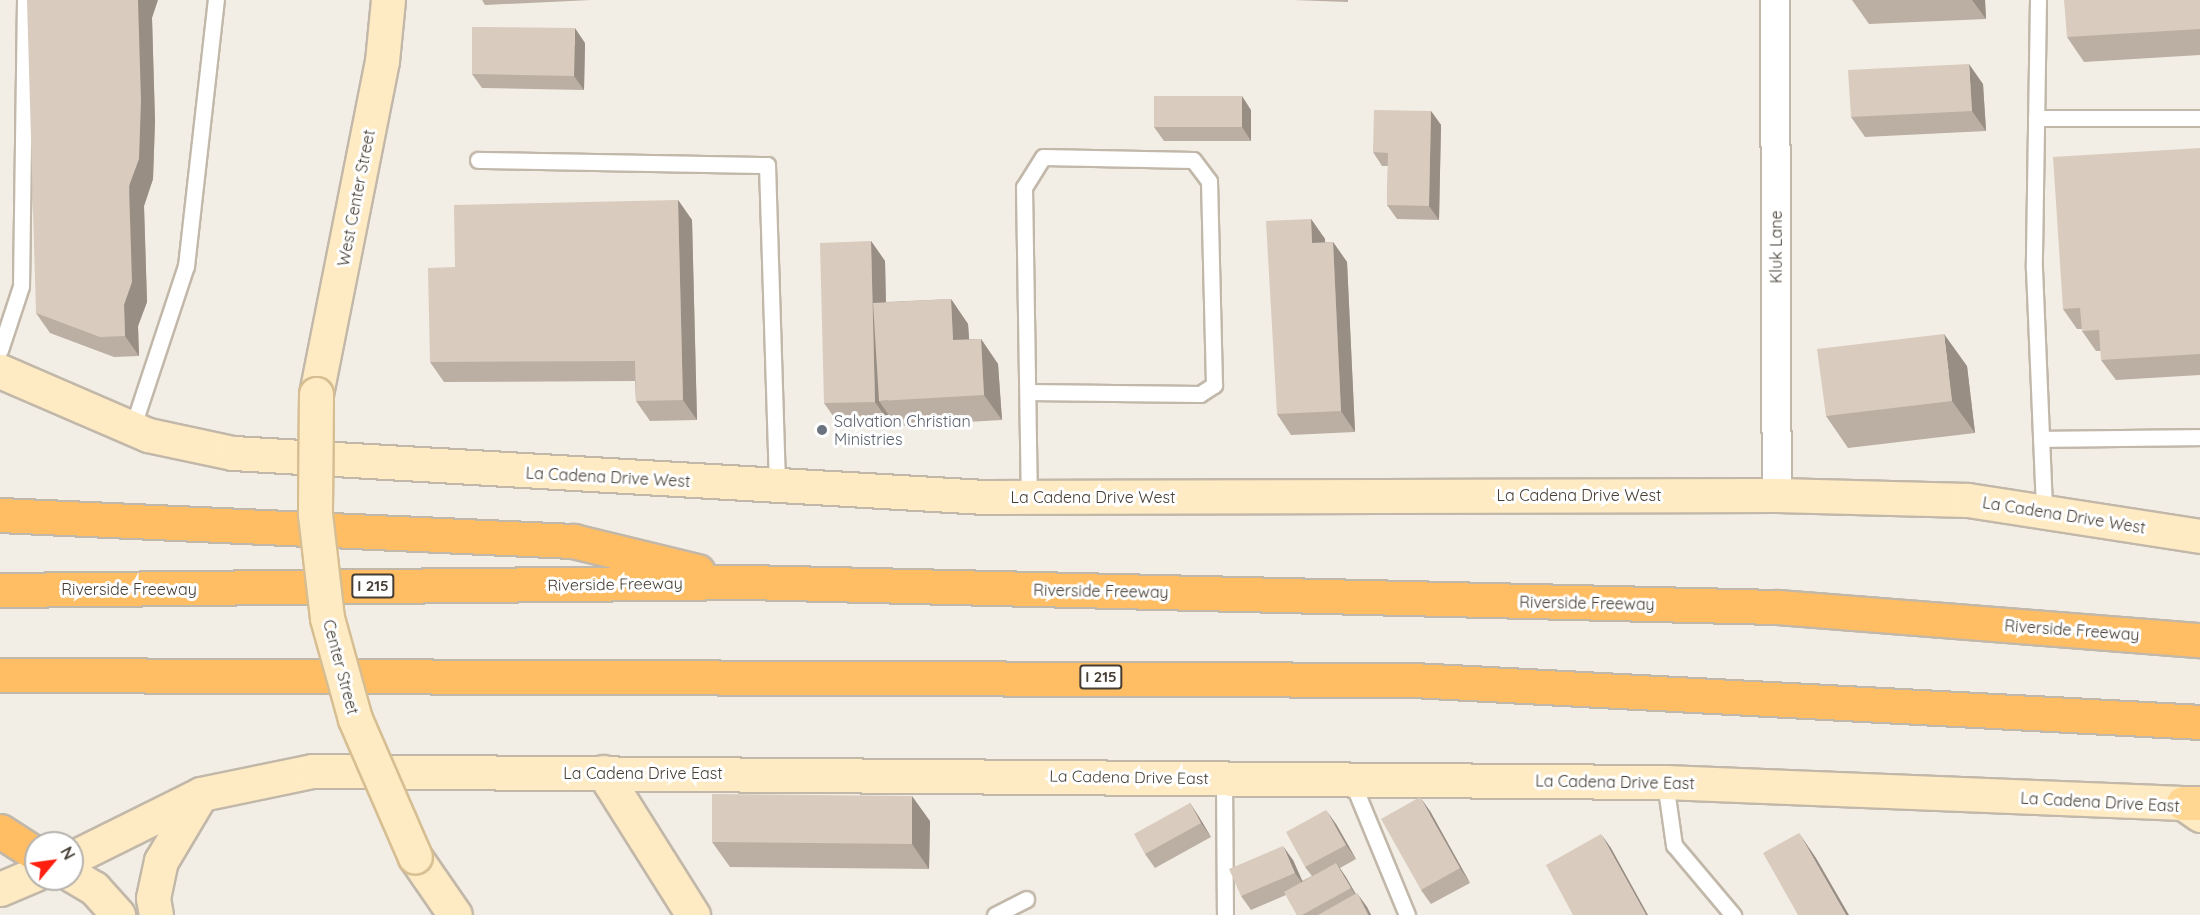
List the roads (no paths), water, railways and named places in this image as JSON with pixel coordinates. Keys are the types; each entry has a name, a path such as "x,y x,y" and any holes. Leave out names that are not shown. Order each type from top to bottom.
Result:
{"highway":[{"path":"0,515 573,541 746,582"},
{"name":"Riverside Freeway","path":"0,590 746,582 1778,608 2200,640"},
{"name":"I 215","path":"0,675 1413,680 2200,722"},
{"path":"0,831 24,846"}],"main road":[{"name":"West Center Street","path":"316,394 380,73 387,0"},
{"name":"La Cadena Drive West","path":"0,370 132,429 233,453 777,486 1029,497 1778,495 1968,500 2200,536"},
{"name":"Center Street","path":"316,394 315,514 327,618 355,719 415,857 455,915"},
{"name":"La Cadena Drive East","path":"84,852 201,794 312,771 1665,782 2194,807"},
{"path":"603,772 693,915"},
{"path":"156,915 153,898 161,861 201,794"},
{"path":"0,889 24,879"},
{"path":"84,882 94,888 118,915"}],"street":[{"name":"Kluk Lane","path":"1775,0 1778,495"}],"lane":[{"path":"0,350 21,286 25,0"},
{"path":"132,429 186,266 216,0"},
{"path":"2038,0 2034,269 2044,512"},
{"path":"2036,118 2200,117"},
{"path":"1028,392 1200,394 1214,385 1209,181 1193,160 1043,157 1024,187 1029,497"},
{"path":"478,160 767,165 777,486"},
{"path":"2041,439 2200,437"},
{"path":"1224,778 1225,915"},
{"path":"1351,779 1407,915"},
{"path":"1665,782 1674,845 1733,915"},
{"path":"995,915 1026,899"}],"place":[{"name":"Salvation Christian Ministries","path":"822,430"}]}
